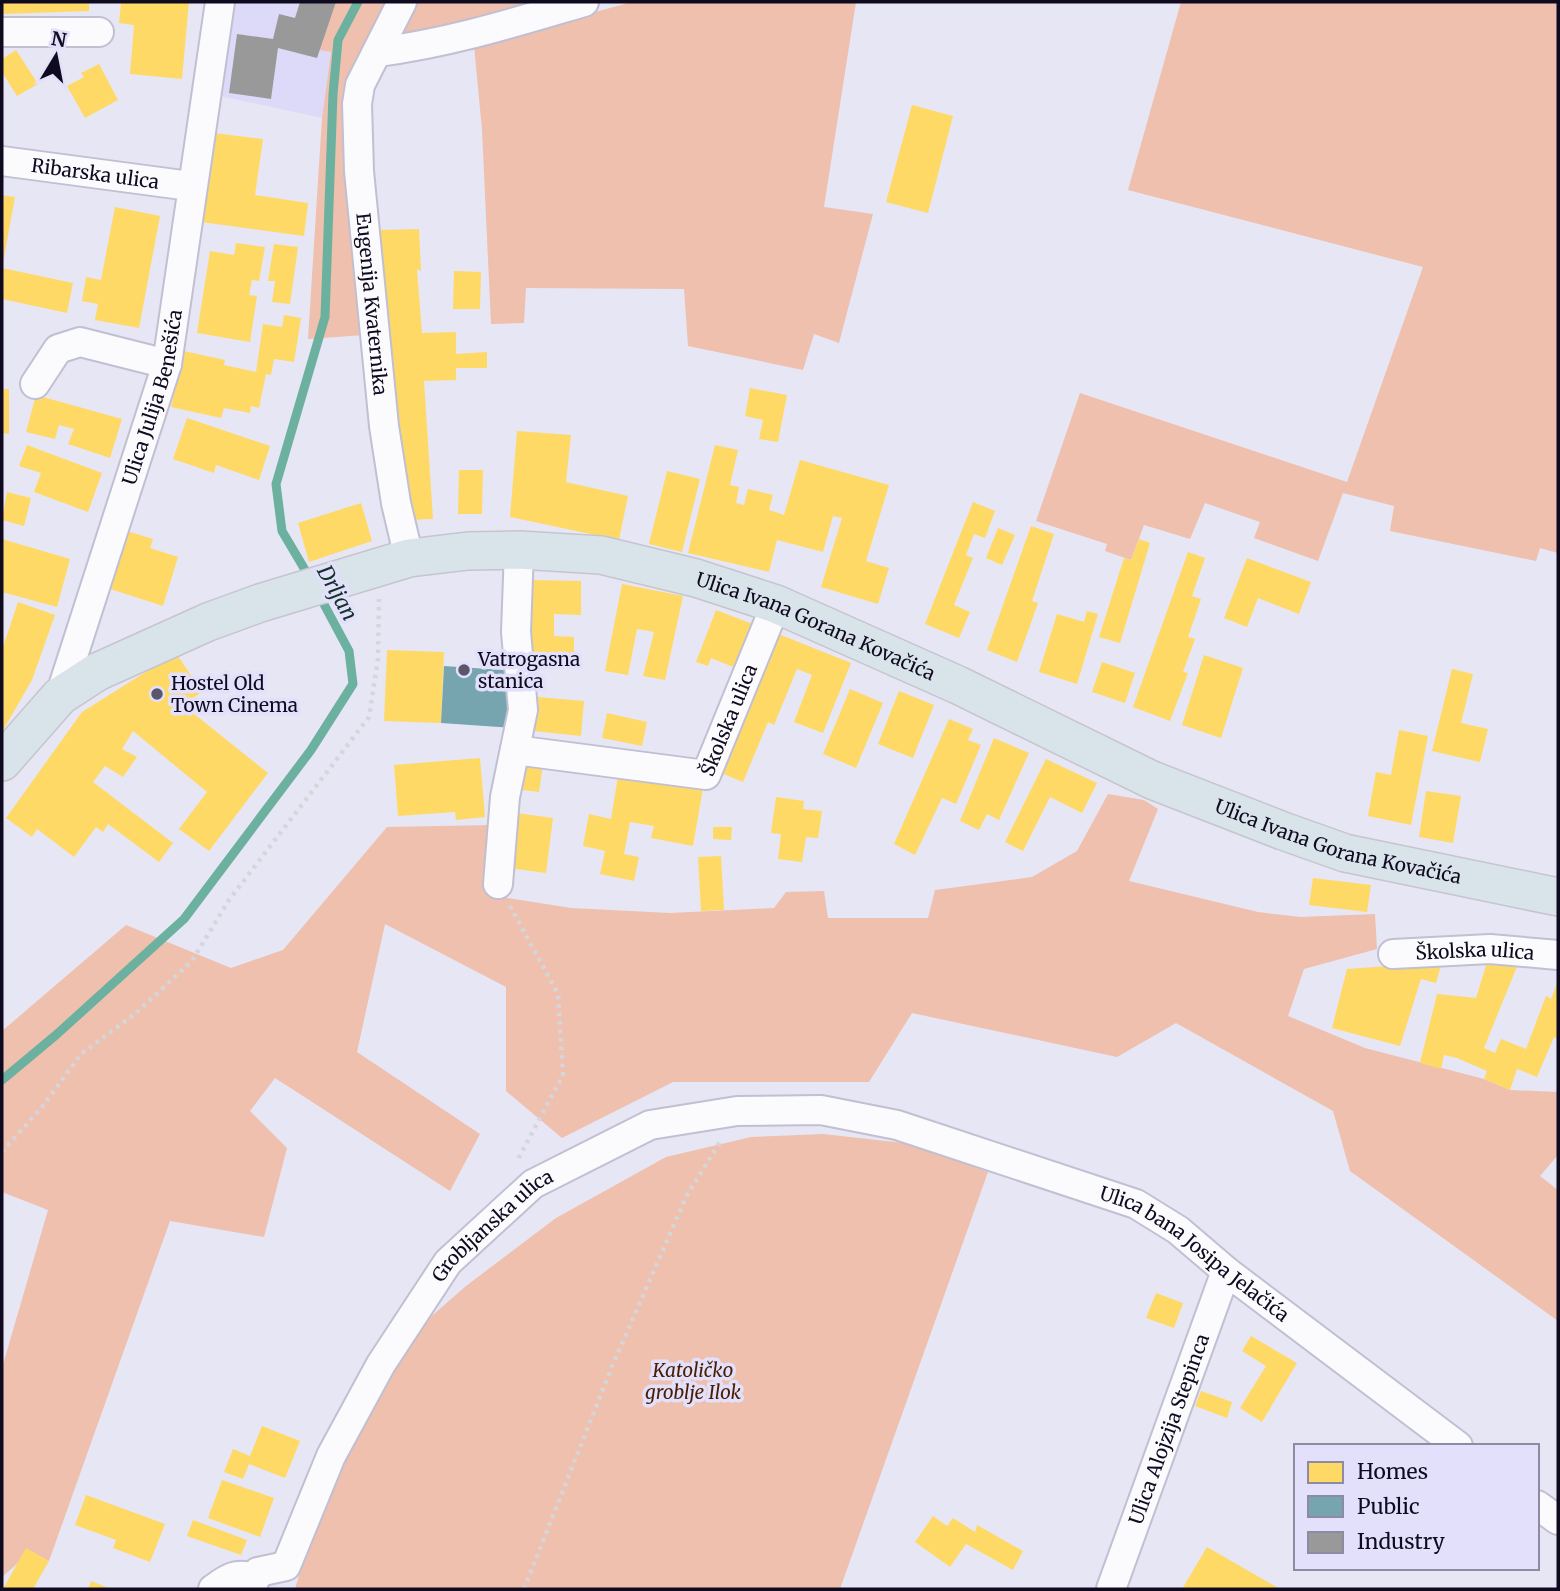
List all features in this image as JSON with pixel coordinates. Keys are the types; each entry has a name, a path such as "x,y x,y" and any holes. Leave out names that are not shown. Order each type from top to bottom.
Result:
{"main road":[{"name":"Ulica Ivana Gorana Kovačića","path":"60,696 97,672 208,622 260,603 379,567 468,551 519,550 601,555 696,578 776,604 958,685 1152,780 1219,808 1345,853 1558,897"},
{"name":"Ulica Julija Benešića","path":"2,762 60,696"}],"street":[{"name":"Ulica Julija Benešića","path":"60,696 167,364 190,187 220,2"},
{"name":"Eugenija Kvaternika","path":"379,567 396,503 384,426 359,171 357,104 360,85 402,2"},
{"path":"378,52 445,41 584,2"},
{"path":"2,32 99,32"},
{"name":"Ribarska ulica","path":"2,161 190,187"},
{"path":"35,384 58,349 80,342 167,364"},
{"path":"498,884 505,797 523,710 516,632 519,550"},
{"name":"Školska ulica","path":"515,750 706,775 776,604"},
{"name":"Školska ulica","path":"1393,954 1490,949 1558,955"},
{"name":"Grobljanska ulica","path":"213,1589 229,1577 242,1573 268,1581 381,1364 448,1262 533,1184 650,1125 737,1111 821,1110 897,1125"},
{"name":"Ulica bana Josipa Jelačića","path":"897,1125 1136,1204 1178,1230 1226,1271 1455,1444"},
{"name":"Ulica Alojzija Stepinca","path":"1111,1589 1226,1271"},
{"path":"1539,1506 1558,1520"}],"path":[{"path":"2,1152 42,1107 81,1054 136,1013 192,961 229,900 369,717 378,659 379,567"},
{"path":"498,884 558,994 563,1075 512,1170"},
{"path":"524,1589 611,1369 687,1195 719,1145"}],"shaded area":[{"path":"235,2 336,2 320,50 331,52 322,118 220,96"}],"green space":[{"path":"336,2 392,2 371,48 364,335 308,339 322,118 331,52 319,50"},
{"path":"412,2 561,2 394,42"},
{"path":"632,2 856,2 824,207 873,214 839,343 814,334 803,370 688,346 684,289 526,288 524,323 491,324 482,130 474,45"},
{"path":"1181,2 1558,2 1558,553 1540,548 1536,561 1390,531 1394,506 1343,493 1318,561 1254,538 1260,522 1205,503 1190,539 1144,525 1131,560 1105,551 1107,544 1036,521 1080,393 1347,482 1423,267 1128,190"},
{"path":"1108,794 1144,800 1158,809 1129,881 1258,912 1301,917 1375,914 1377,949 1304,969 1288,1016 1365,1048 1484,1079 1510,1090 1558,1092 1558,1155 1540,1176 1558,1190 1558,1321 1350,1171 1333,1111 1176,1023 1117,1057 912,1013 869,1082 673,1082 562,1138 506,1091 506,987 385,924 357,1052 480,1134 450,1191 275,1078 250,1111 287,1148 264,1237 170,1221 49,1561 26,1549 18,1563 2,1577 2,1368 48,1210 2,1192 2,1031 126,925 231,968 283,950 387,827 491,825 490,895 571,908 670,913 774,908 786,892 824,891 828,918 928,918 935,890 1032,877 1077,851"},
{"name":"Katoličko groblje Ilok","path":"823,1134 913,1144 988,1172 840,1589 295,1589 319,1508 390,1372 427,1320 466,1286 556,1218 666,1157 751,1137"}],"building: Homes":[{"path":"2,2 89,2 89,11 2,14"},
{"path":"121,2 189,2 182,79 130,74 134,25 119,23"},
{"path":"16,50 38,84 17,96 2,72 2,59"},
{"path":"99,64 118,100 85,118 67,86 84,77 81,73"},
{"path":"912,105 953,116 928,213 886,202"},
{"path":"214,133 263,139 255,195 308,203 304,236 201,222"},
{"path":"2,195 15,197 3,263 2,263"},
{"path":"115,207 160,216 139,328 95,320 98,304 82,301 86,277 101,280"},
{"path":"419,229 421,271 417,269 422,333 456,332 456,354 487,352 487,368 456,368 456,380 424,381 433,519 406,520 379,230"},
{"path":"236,243 265,247 259,281 252,280 249,295 257,296 250,342 197,333 210,251 234,255"},
{"path":"274,244 298,247 290,304 272,302 275,281 268,281"},
{"path":"2,268 73,283 67,313 2,299"},
{"path":"454,271 481,272 480,309 453,309"},
{"path":"284,315 301,318 294,362 274,359 271,375 266,374 259,408 251,406 250,413 224,408 221,418 171,407 184,351 225,360 224,365 256,372 263,324 282,327"},
{"path":"750,388 787,395 778,442 759,439 763,420 745,416"},
{"path":"2,389 9,389 9,434 2,433"},
{"path":"36,395 122,419 110,458 68,444 74,429 59,425 55,439 26,432"},
{"path":"187,418 270,446 259,480 216,465 214,473 173,459"},
{"path":"517,431 571,435 566,482 628,496 619,540 510,517"},
{"path":"27,445 102,473 88,512 34,492 41,473 19,466"},
{"path":"715,445 738,450 730,485 739,487 736,503 744,505 748,489 773,495 769,510 784,515 800,460 889,485 866,561 889,568 878,604 821,587 842,518 833,516 823,552 777,540 769,572 688,553"},
{"path":"459,470 483,470 482,514 458,514"},
{"path":"667,471 700,479 682,552 649,544"},
{"path":"7,492 31,498 24,526 2,520"},
{"path":"973,502 995,511 985,538 974,534 966,555 973,558 954,605 970,612 959,638 925,624"},
{"path":"361,503 372,541 309,562 298,523"},
{"path":"1031,526 1054,534 1032,601 1038,603 1017,662 987,650"},
{"path":"998,528 1015,535 1002,565 986,558"},
{"path":"124,530 153,539 150,548 178,557 163,606 101,586"},
{"path":"2,539 70,559 57,607 2,592"},
{"path":"1139,539 1150,543 1120,643 1099,637 1124,558 1131,560"},
{"path":"1188,552 1205,558 1192,596 1201,599 1188,637 1195,639 1183,672 1188,673 1170,721 1133,707"},
{"path":"1247,558 1311,582 1299,614 1258,598 1247,627 1224,618"},
{"path":"531,580 581,581 581,615 554,614 554,636 574,637 574,663 529,662"},
{"path":"622,584 683,596 665,680 643,676 654,632 637,629 628,675 605,671"},
{"path":"18,602 55,615 32,680 2,732 2,650"},
{"path":"716,610 755,625 738,669 711,658 708,666 696,662"},
{"path":"1087,611 1098,614 1077,684 1039,672 1057,614 1084,622"},
{"path":"776,633 851,663 823,733 794,722 812,675 797,669 774,725 768,722 743,782 721,773"},
{"path":"387,650 444,652 441,723 384,721"},
{"path":"176,653 202,692 183,705 268,773 209,851 179,829 207,792 133,731 122,749 137,757 123,777 105,766 93,782 173,843 159,862 108,824 103,832 96,827 74,857 37,829 32,837 6,818 82,712"},
{"path":"1204,655 1243,668 1221,738 1182,725"},
{"path":"1102,662 1135,673 1125,703 1092,692"},
{"path":"1452,669 1473,674 1461,723 1488,729 1480,762 1432,751"},
{"path":"850,689 883,703 856,768 823,754"},
{"path":"899,691 934,705 913,758 878,744"},
{"path":"538,697 584,701 581,736 534,731"},
{"path":"607,713 647,722 642,746 602,738"},
{"path":"949,719 973,729 968,740 981,745 956,804 942,798 915,855 894,844"},
{"path":"1399,730 1428,736 1411,825 1368,816 1376,772 1391,775"},
{"path":"994,738 1029,753 999,820 987,814 979,830 960,821"},
{"path":"480,758 485,817 456,820 455,812 398,816 394,765"},
{"path":"1046,759 1097,783 1082,813 1050,797 1023,851 1005,842"},
{"path":"519,760 543,764 539,792 515,789"},
{"path":"618,776 703,788 693,846 651,838 654,826 630,822 624,854 639,857 634,881 600,874 605,851 583,846 589,814 611,819"},
{"path":"1426,791 1461,796 1453,843 1419,837"},
{"path":"776,797 804,801 803,809 822,811 818,838 806,837 802,862 778,859 781,834 771,833"},
{"path":"516,813 553,818 546,873 509,868"},
{"path":"713,827 732,827 731,840 713,839"},
{"path":"721,856 724,910 701,911 698,857"},
{"path":"1313,878 1371,885 1367,912 1309,905"},
{"path":"1488,959 1520,959 1484,1048 1495,1053 1501,1039 1526,1049 1546,996 1551,999 1558,981 1558,1039 1554,1037 1537,1077 1517,1069 1510,1090 1484,1079 1487,1071 1457,1058 1444,1055 1441,1069 1420,1063 1437,994 1476,998"},
{"path":"1442,962 1436,983 1421,979 1400,1046 1332,1028 1347,969"},
{"path":"1156,1293 1183,1303 1174,1328 1146,1318"},
{"path":"1251,1336 1297,1363 1262,1422 1240,1408 1266,1366 1242,1351"},
{"path":"1201,1391 1232,1402 1227,1418 1195,1406"},
{"path":"262,1426 300,1441 285,1478 249,1464 243,1479 224,1472 233,1449 250,1456"},
{"path":"222,1480 274,1498 260,1537 208,1518"},
{"path":"86,1495 165,1524 150,1562 113,1548 116,1540 75,1525"},
{"path":"933,1516 947,1526 953,1518 975,1532 977,1525 1023,1551 1013,1570 966,1544 950,1567 915,1542"},
{"path":"193,1520 247,1540 241,1555 187,1536"},
{"path":"1207,1547 1280,1589 1182,1589"},
{"path":"26,1548 49,1561 33,1589 3,1589"},
{"path":"91,1581 111,1589 88,1589"}],"building: Public":[{"path":"444,666 517,671 514,728 441,723"}],"building: Industry":[{"path":"300,2 336,2 317,58 278,48 271,99 229,93 237,34 273,39 279,14 295,18"}],"waterway":[{"name":"Drljan","path":"311,580 282,531 276,484 325,317 333,94 338,40 358,2"},
{"name":"Drljan","path":"2,1080 184,919 311,750 353,684 349,651 318,593"}],"place":[{"name":"Vatrogasna stanica","path":"464,670"},
{"name":"Hostel Old Town Cinema","path":"157,694"}]}
